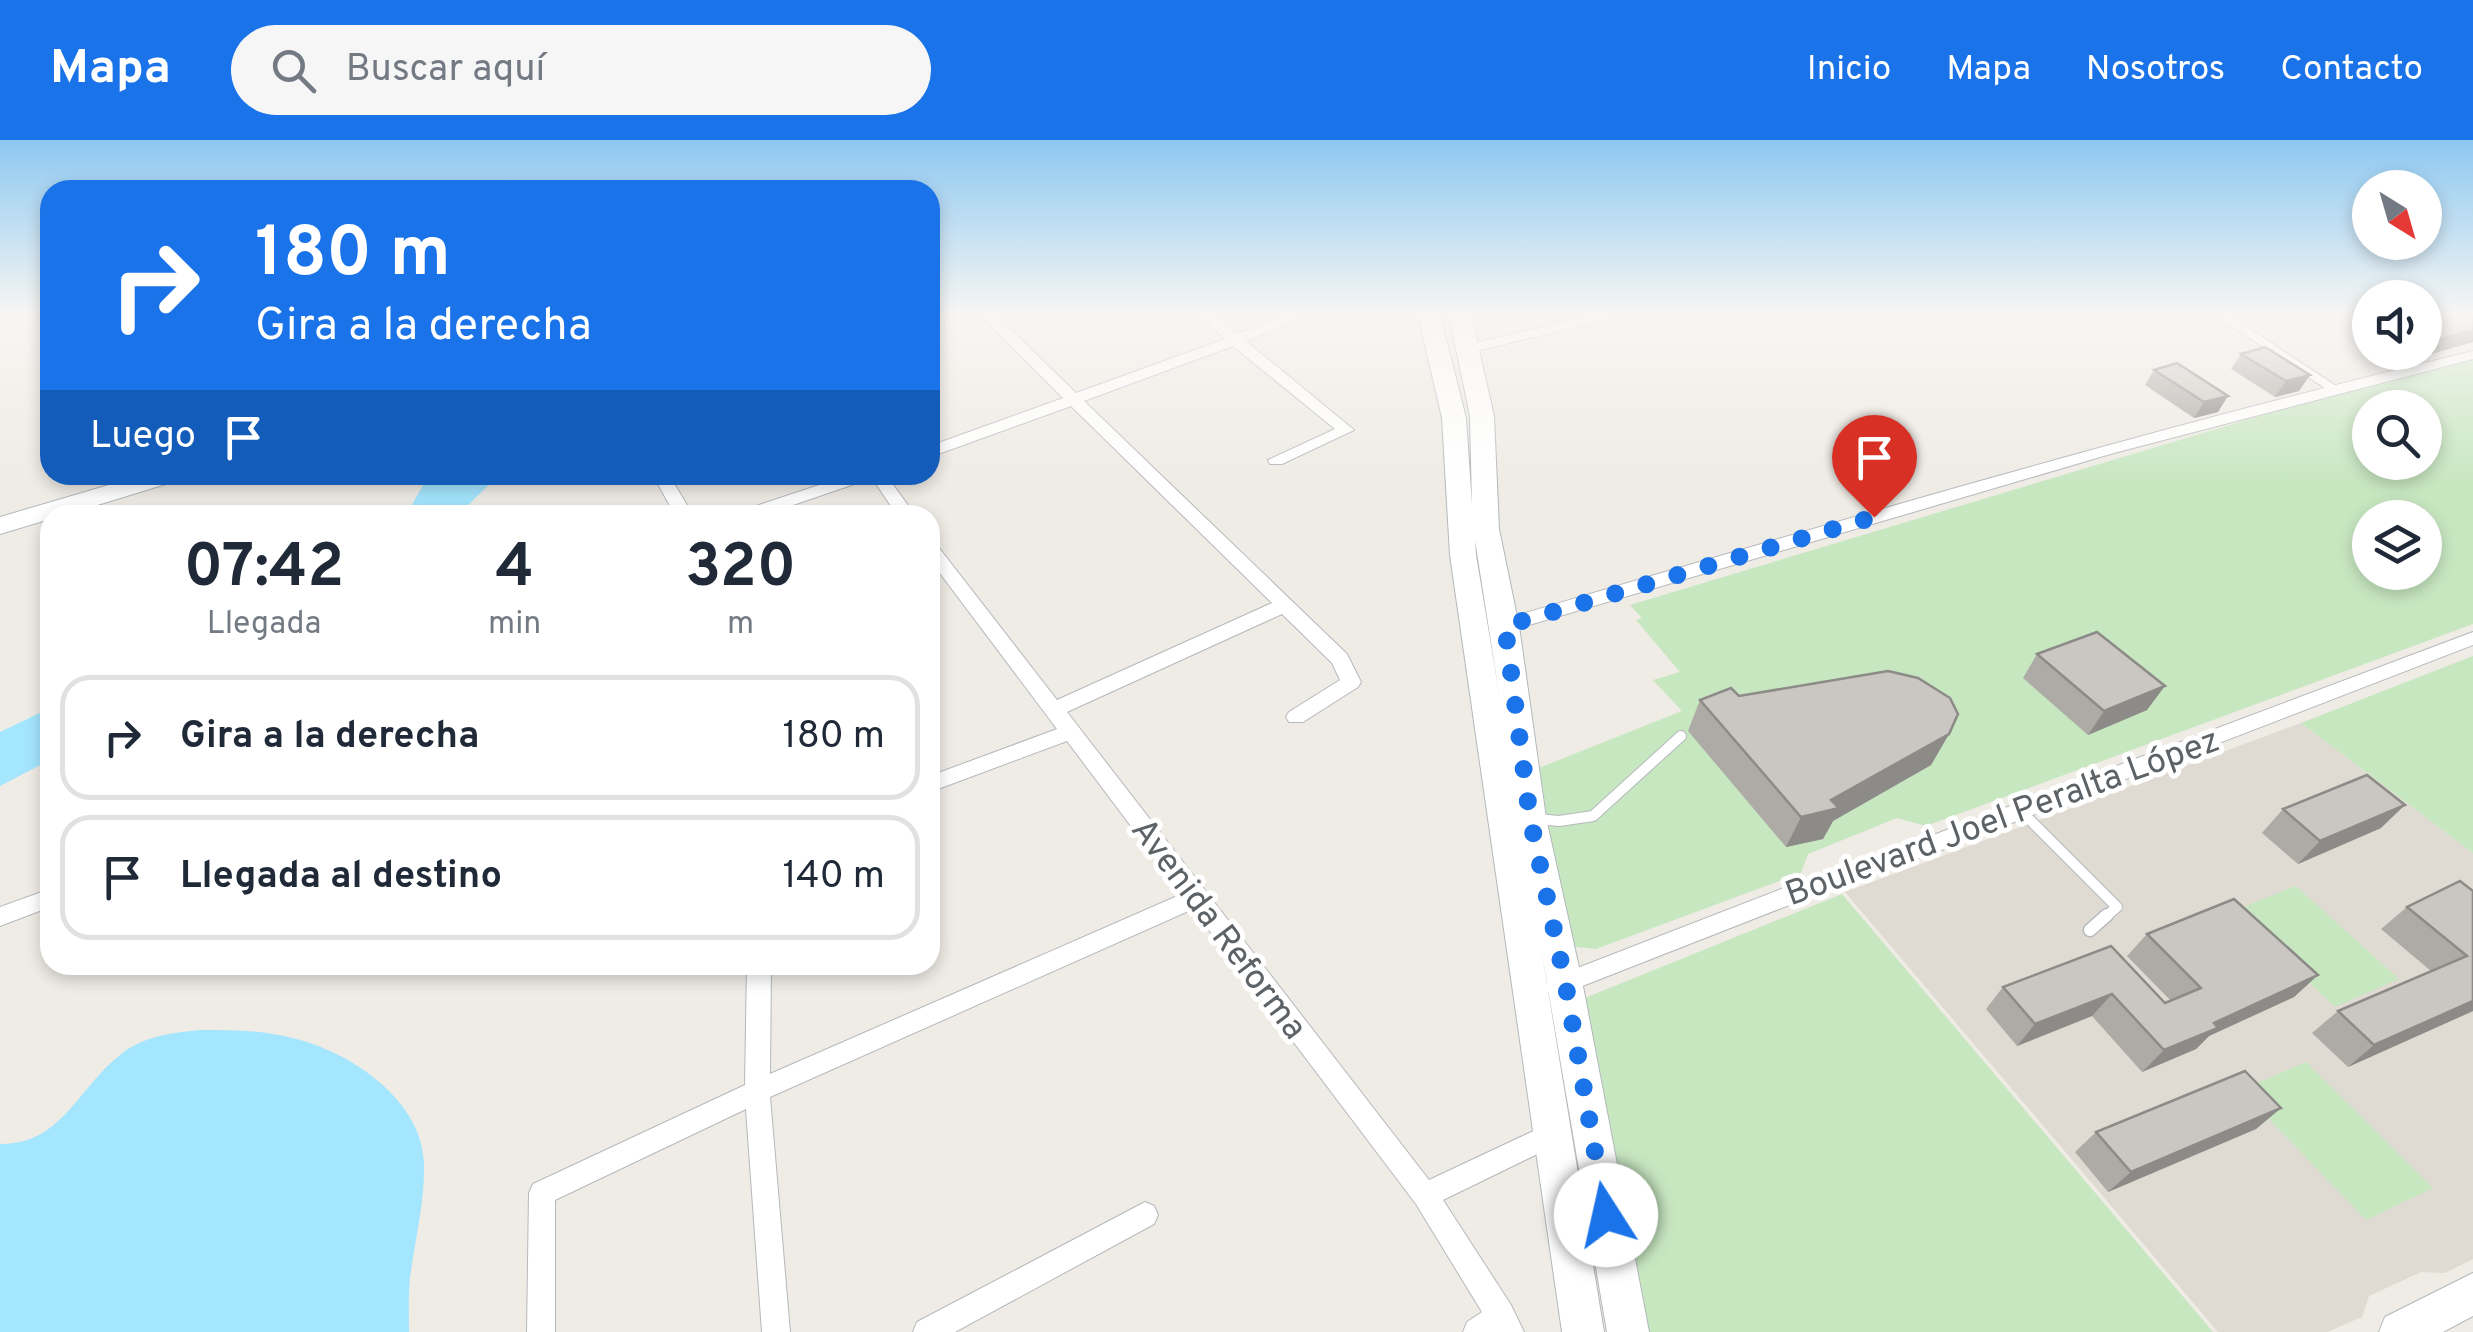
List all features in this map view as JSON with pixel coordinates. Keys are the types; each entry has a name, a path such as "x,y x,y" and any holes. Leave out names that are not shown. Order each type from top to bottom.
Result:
{"main road":[{"path":"1450,371 1468,417 1505,626 1534,1001 1583,1332"},
{"path":"1467,371 1463,555 1518,818 1565,981 1628,1332"},
{"path":"70,505 137,485"},
{"path":"0,526 40,514"},
{"path":"2424,1327 2473,1294"}],"street":[{"path":"1045,371 1340,659 1351,682 1296,717"},
{"path":"940,448 1146,371"},
{"path":"1272,371 1346,430 1276,460"},
{"path":"1505,626 1910,506 2406,371"},
{"path":"777,505 836,485"},
{"name":"Avenida Reforma","path":"940,578 1055,709 1426,1195 1496,1326"},
{"path":"1055,709 1287,604"},
{"name":"Boulevard Joel Peralta López","path":"1534,1001 1565,981 2473,638"},
{"path":"940,780 1070,732"},
{"path":"541,1332 542,1193 757,1091 1196,898"},
{"path":"0,917 40,902"},
{"path":"760,975 757,1091 776,1332"},
{"path":"1426,1195 1553,1134"},
{"path":"927,1332 1145,1216"}],"lane":[{"path":"2306,371 2332,388"},
{"path":"1518,818 1560,821 1593,816 1680,736"},
{"path":"2020,810 2117,908 2090,930"}],"shaded area":[{"path":"2301,723 2473,853 2473,1259 2445,1273 2421,1272 2369,1296 2362,1317 2327,1332 2218,1332 1845,892"}],"green space":[{"path":"2411,371 2473,371 2473,624 1926,826 1897,818 1808,854 1801,873 1596,949 1568,946 1539,768 1682,711 1653,680 1680,672 1636,620 1642,618 1630,605"},
{"path":"2473,656 2473,853 2301,723"},
{"path":"2296,886 2399,979 2335,1007 2233,911"},
{"path":"1842,894 2213,1332 1625,1332 1580,1000"},
{"path":"2306,1062 2433,1188 2366,1220 2241,1090"}],"water":[{"path":"423,485 489,485 468,505 412,505"},
{"path":"40,713 40,765 0,786 0,732"},
{"path":"200,1030 270,1033 314,1044 379,1081 411,1118 420,1140 424,1178 409,1285 409,1332 0,1332 0,1144 21,1142 54,1125 105,1068 129,1049 158,1036"}],"building":[{"path":"2155,371 2189,371 2228,396 2204,402"},
{"path":"2269,371 2303,371 2310,375 2286,381"},
{"path":"2097,632 2165,686 2104,711 2037,654"},
{"path":"1888,671 1918,678 1950,698 1958,714 1949,734 1831,800 1839,808 1801,817 1700,700 1731,688 1739,696"},
{"path":"2367,775 2405,805 2320,841 2283,809"},
{"path":"2460,881 2473,891 2473,1001 2374,1045 2338,1011 2467,956 2407,907"},
{"path":"2234,899 2318,975 2214,1023 2218,1028 2164,1050 2112,994 2035,1024 2003,987 2111,946 2165,1003 2201,988 2147,934"},
{"path":"2245,1071 2281,1108 2131,1172 2096,1132"}],"route":[{"path":"1606,1215 1565,981 1530,818 1505,626 1874,517"}]}
